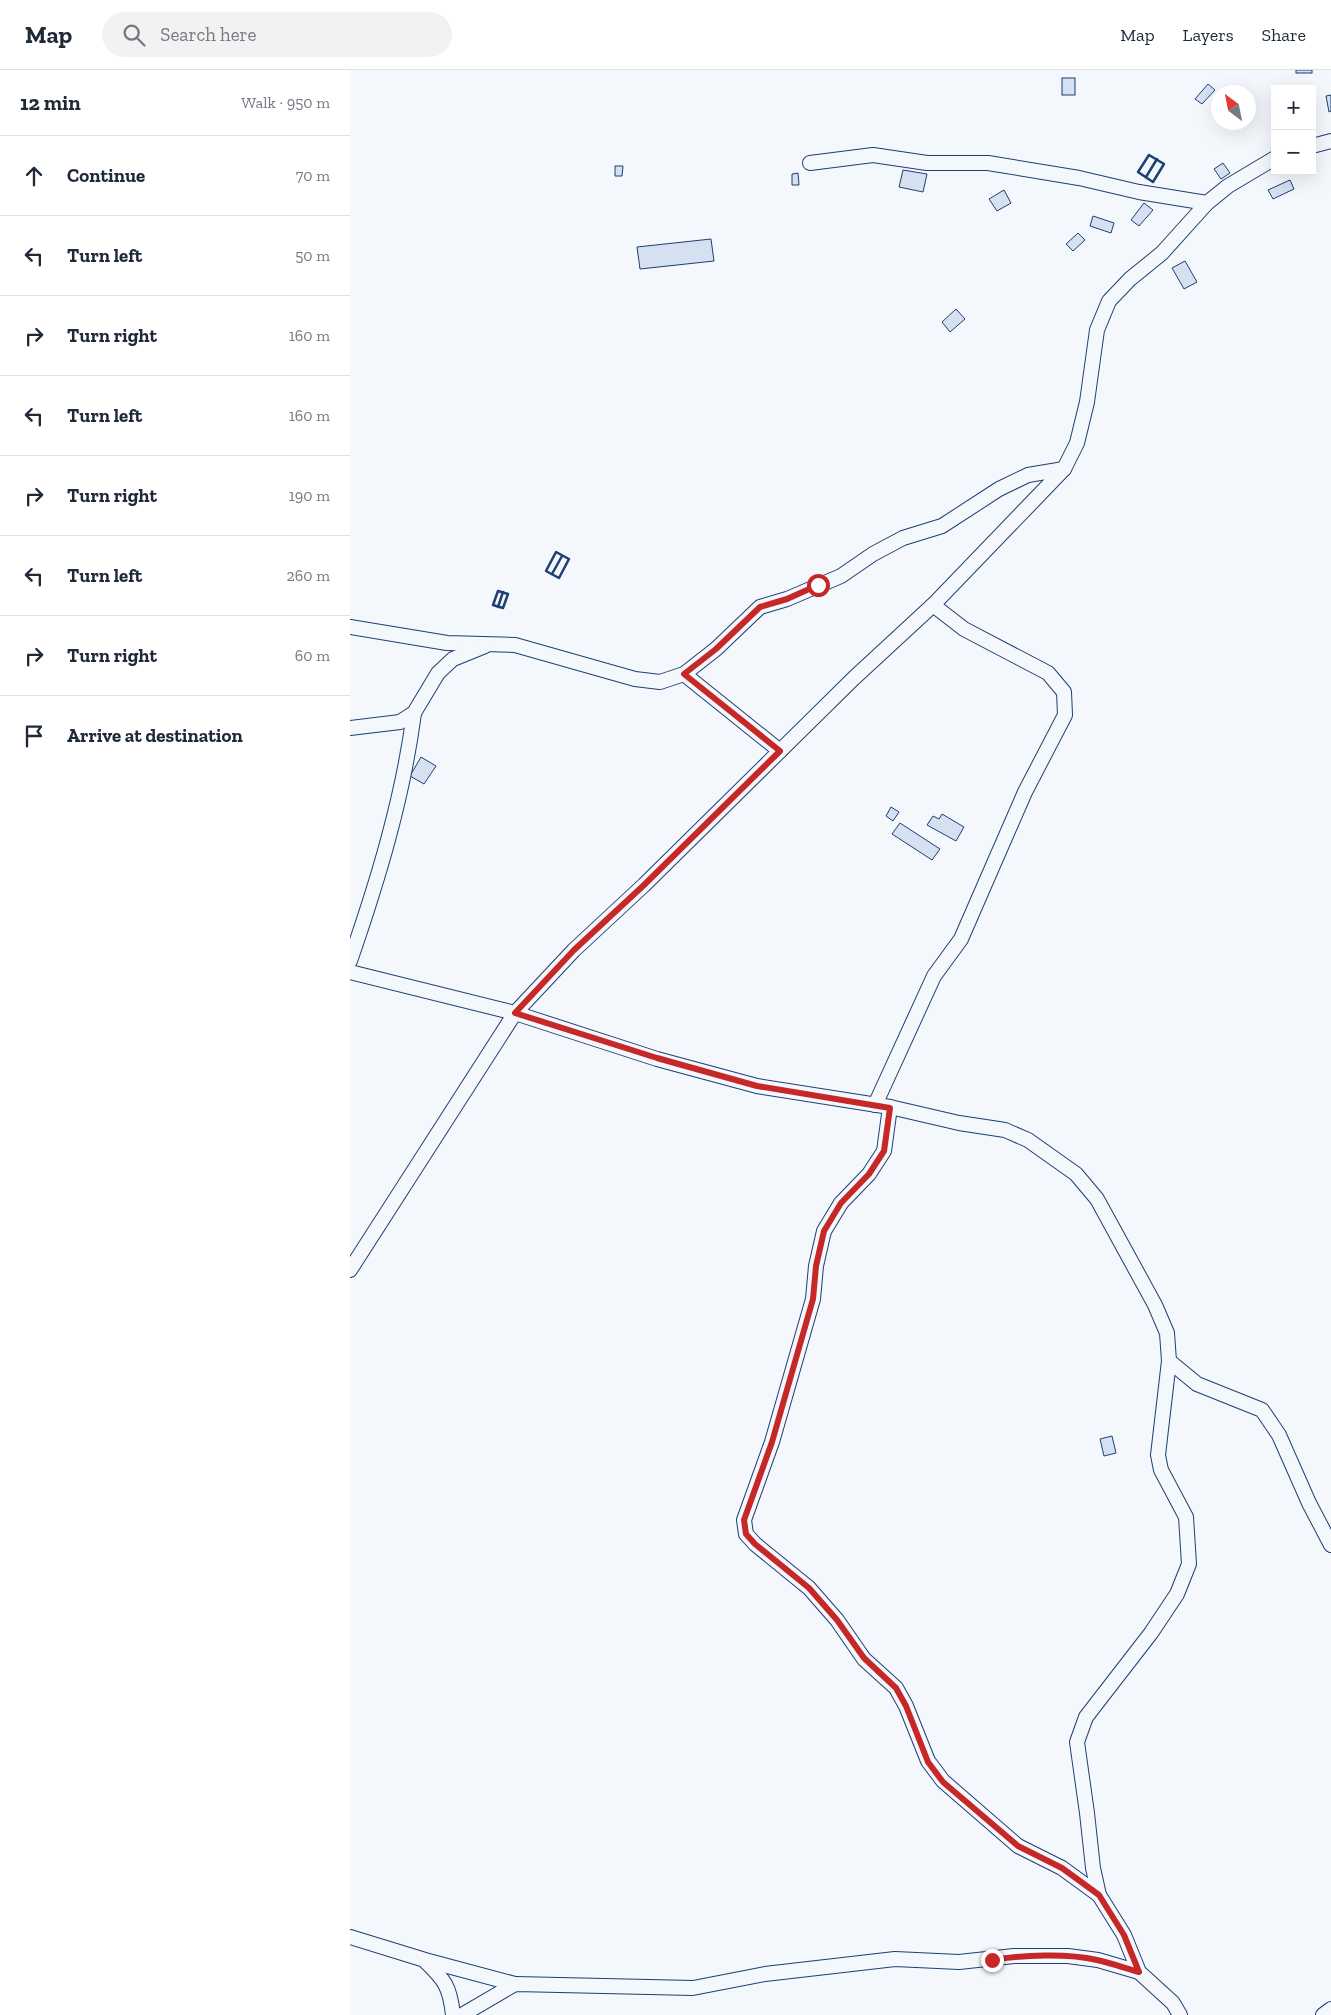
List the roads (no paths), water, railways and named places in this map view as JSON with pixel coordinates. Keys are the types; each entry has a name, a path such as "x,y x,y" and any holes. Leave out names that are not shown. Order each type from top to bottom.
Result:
{"street":[{"path":"1316,145 1331,141"},
{"path":"810,162 873,155 926,163 988,163 1079,178 1139,192 1206,204"},
{"path":"350,1270 515,1013 574,950 644,885 854,678 933,605 1064,469 1077,443 1087,402 1097,330 1109,301 1130,279 1162,253 1206,204 1228,186 1271,160"},
{"path":"350,627 447,643 515,645 635,679 660,682 684,674 716,649 760,607 787,599 841,576 873,554 903,538 942,526 999,489 1028,475 1064,469"},
{"path":"875,1105 934,976 961,939 1025,792 1065,715 1064,692 1048,673 964,629 933,605"},
{"path":"350,960 373,896 395,813 408,756 414,713 438,673 453,659 492,644"},
{"path":"684,674 780,751"},
{"path":"350,728 400,722 414,713"},
{"path":"350,972 515,1013 640,1053 757,1086 875,1105 959,1123 1004,1130 1028,1140 1076,1174 1097,1199 1155,1305 1167,1333 1169,1362 1158,1455 1161,1470 1186,1517 1188,1564 1177,1594 1151,1632 1086,1717 1077,1742 1087,1813 1092,1868 1099,1895 1124,1935 1139,1972 1173,2004 1180,2015"},
{"path":"890,1108 884,1151 869,1174 841,1203 824,1231 816,1266 813,1299 772,1442 744,1520 746,1534 755,1544 809,1588 837,1620 864,1658 896,1688 906,1706 928,1762 943,1782 1018,1846 1062,1868 1099,1895"},
{"path":"1169,1362 1197,1384 1262,1410 1279,1435 1309,1503 1331,1545"},
{"path":"350,1937 425,1960 515,1984 693,1988 765,1974 895,1959 959,1962 1014,1956 1068,1956 1098,1960 1139,1972"},
{"path":"425,1960 443,1978 451,1998 453,2015"},
{"path":"462,2015 515,1984"},
{"path":"1323,2015 1331,2009"}]}
